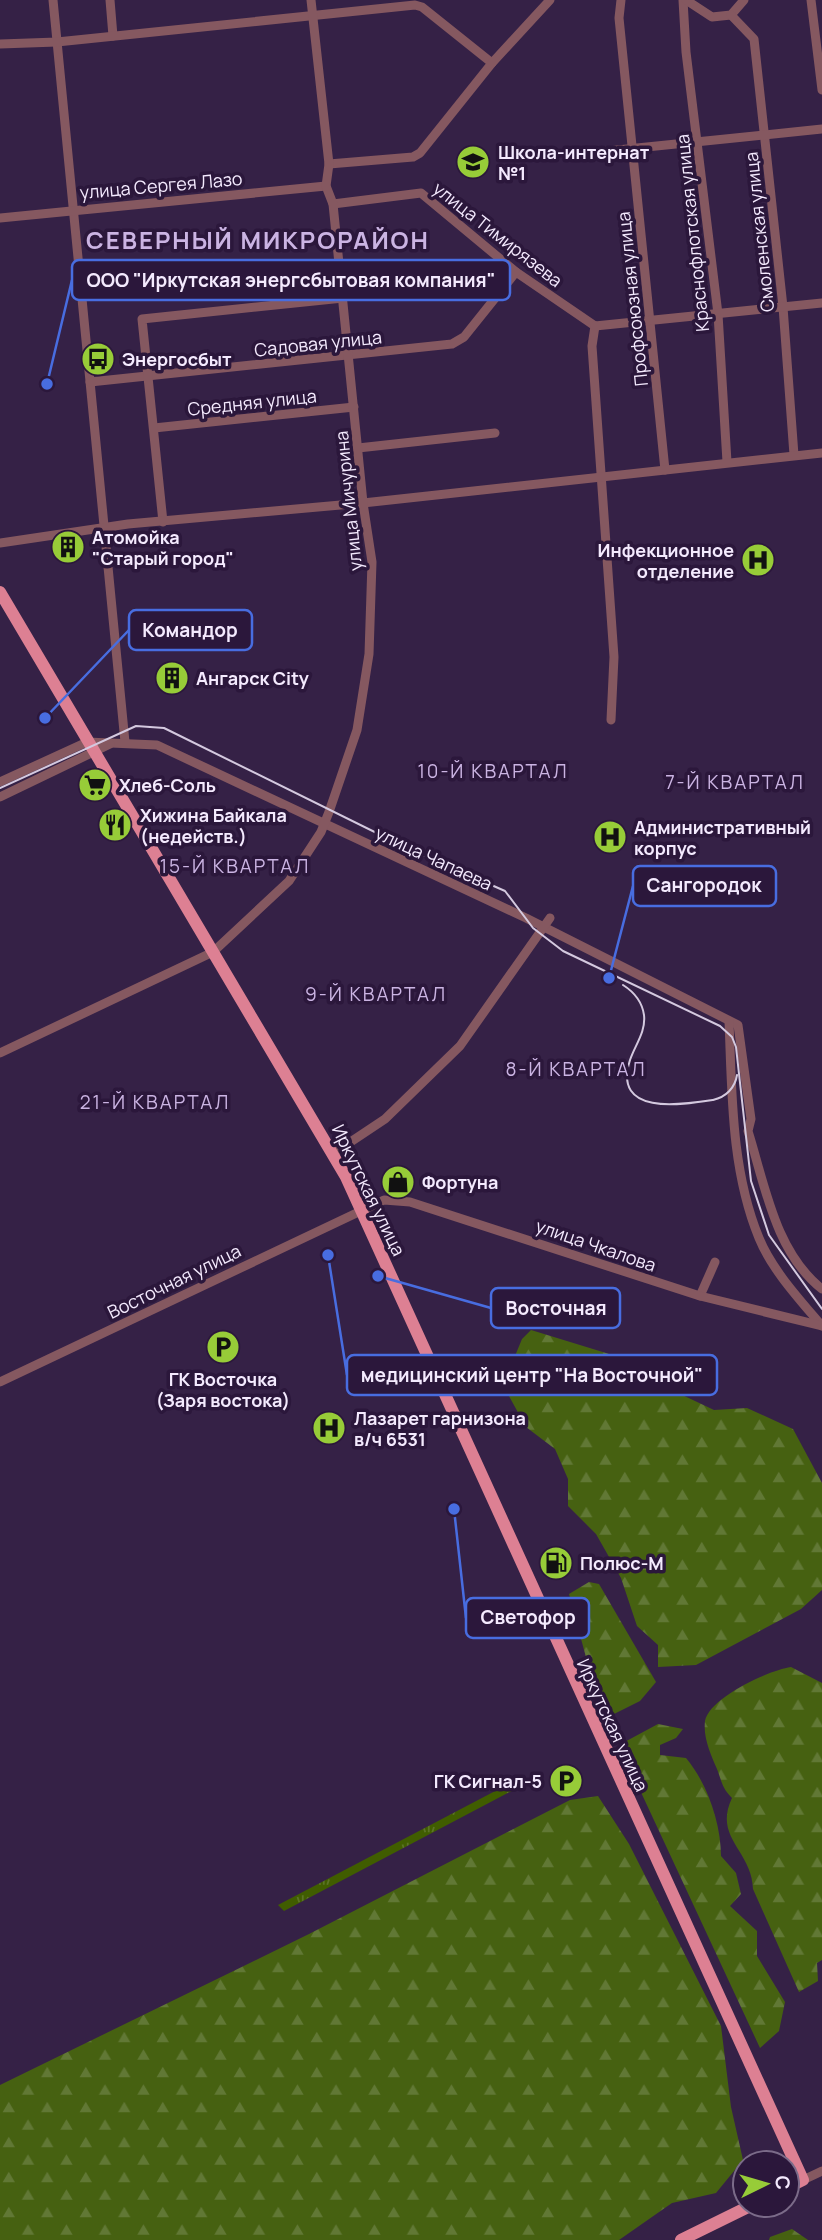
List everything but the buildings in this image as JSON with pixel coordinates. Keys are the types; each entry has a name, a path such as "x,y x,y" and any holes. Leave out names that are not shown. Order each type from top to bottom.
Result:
{"main road":[{"name":"Иркутская улица","path":"0,592 93,754 334,1153 803,2180"},
{"path":"681,2240 731,2215"}],"street":[{"path":"53,0 125,742"},
{"path":"110,0 113,36"},
{"name":"улица Мичурина","path":"0,1052 213,952 289,881 325,823 357,730 369,654 372,562 363,503 333,204 326,186 329,164 311,0"},
{"path":"329,164 413,157 420,153 492,63 550,0"},
{"name":"Профсоюзная улица","path":"621,0 619,19 665,470"},
{"path":"685,0 712,17 731,15 744,0"},
{"name":"Краснофлотская улица","path":"685,0 718,314 727,462"},
{"path":"811,0 822,90"},
{"path":"0,44 57,42 415,5 422,7 492,63"},
{"name":"Смоленская улица","path":"731,15 754,39 783,307 794,455"},
{"path":"589,153 822,129"},
{"name":"улица Сергея Лазо","path":"0,218 326,186"},
{"name":"улица Тимирязева","path":"333,204 421,193 516,272 595,326"},
{"name":"Садовая улица","path":"90,382 452,344 464,337 516,272"},
{"path":"163,522 142,319 342,298"},
{"path":"611,720 614,657 592,346 595,326 822,303"},
{"name":"Средняя улица","path":"154,428 354,407"},
{"path":"358,448 495,433"},
{"path":"0,543 106,527 363,503 822,453"},
{"path":"0,782 87,741 110,744"},
{"name":"улица Чапаева","path":"110,744 125,742 157,745 545,928 733,1023"},
{"path":"0,797 110,744"},
{"path":"334,1153 385,1119 460,1046 550,919"},
{"path":"733,1023 751,1119 748,1131 780,1234 812,1281 822,1289"},
{"path":"733,1023 732,1118 747,1199 760,1240 798,1298 822,1326"},
{"name":"улица Чкалова","path":"362,1211 384,1200 410,1202 700,1296 822,1326"},
{"name":"Восточная улица","path":"0,1382 362,1211"},
{"path":"700,1296 715,1262"},
{"path":"803,2180 822,2171"}],"green space":[{"path":"531,1330 619,1357 657,1383 714,1410 747,1408 793,1429 822,1483 822,1590 801,1609 696,1665 658,1667 658,1645 637,1626 621,1578 596,1534 568,1506 568,1479 555,1449 526,1427 503,1385 522,1339"},
{"path":"589,1582 599,1584 656,1682 640,1701 610,1716 587,1661 569,1594"},
{"path":"791,1667 822,1683 822,1960 817,1963 818,1981 799,1992 753,1889 747,1864 730,1834 727,1812 732,1798 723,1785 710,1752 705,1727 709,1712 728,1695 755,1679"},
{"path":"658,1724 683,1729 676,1738 660,1745 660,1755 686,1758 700,1779 715,1817 721,1856 736,1873 741,1894 730,1906 757,1931 757,1956 785,2002 779,2031 760,2048 619,1745"},
{"path":"518,1779 523,1785 284,1911 278,1905"},
{"path":"598,1796 629,1844 721,2026 731,2107 741,2149 731,2149 731,2175 716,2193 672,2203 619,2240 0,2240 0,2085 309,1934 570,1800"},
{"path":"792,2229 808,2240 769,2240 770,2237"}],"tram line":[{"path":"0,788 136,726 164,728 405,847 505,891 533,928 563,951 720,1026 732,1037 736,1047 751,1181 769,1235 822,1309"},
{"path":"623,985 637,997 644,1015 643,1027 630,1060 627,1078 631,1091 640,1099 668,1104 713,1100 729,1091 737,1075"}],"place":[{"name":"Школа-интернат №1","path":"473,162"},
{"name":"Энергосбыт","path":"98,359"},
{"name":"ООО \"Иркутская энергсбытовая компания\"","path":"47,384"},
{"name":"Атомойка \"Старый город\"","path":"68,547"},
{"name":"Инфекционное отделение","path":"758,560"},
{"name":"Ангарск City","path":"172,678"},
{"name":"Командор","path":"45,718"},
{"name":"Хлеб-Соль","path":"95,785"},
{"name":"Хижина Байкала (недейств.)","path":"115,825"},
{"name":"Административный корпус","path":"610,837"},
{"name":"Сангородок","path":"609,978"},
{"name":"Фортуна","path":"398,1182"},
{"name":"медицинский центр \"На Восточной\"","path":"328,1255"},
{"name":"Восточная","path":"378,1276"},
{"name":"ГК Восточка (Заря востока)","path":"223,1347"},
{"name":"Лазарет гарнизона в/ч 6531","path":"329,1428"},
{"name":"Светофор","path":"454,1509"},
{"name":"Полюс-М","path":"556,1563"},
{"name":"ГК Сигнал-5","path":"566,1781"}],"district":[{"name":"СЕВЕРНЫЙ МИКРОРАЙОН","path":"258,239"},
{"name":"10-Й КВАРТАЛ","path":"493,771"},
{"name":"7-Й КВАРТАЛ","path":"735,782"},
{"name":"15-Й КВАРТАЛ","path":"235,866"},
{"name":"9-Й КВАРТАЛ","path":"376,994"},
{"name":"8-Й КВАРТАЛ","path":"576,1069"},
{"name":"21-Й КВАРТАЛ","path":"155,1102"}]}
